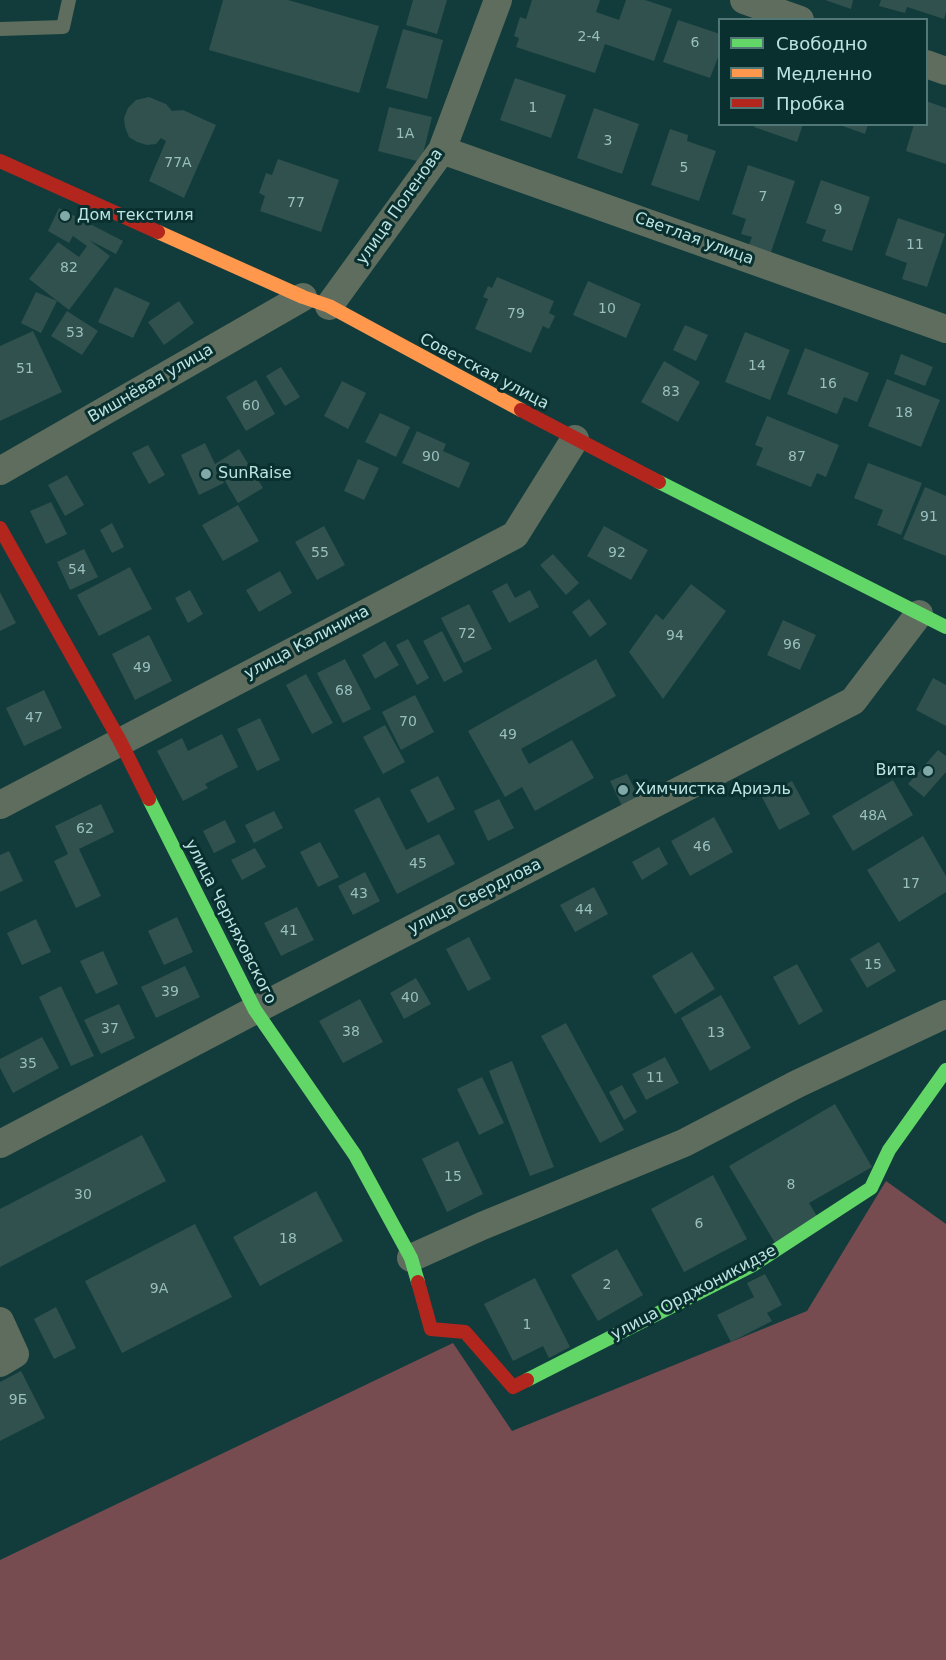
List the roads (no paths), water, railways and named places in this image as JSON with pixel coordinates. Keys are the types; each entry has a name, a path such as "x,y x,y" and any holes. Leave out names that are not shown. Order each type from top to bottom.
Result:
{"street":[{"name":"улица Поленова","path":"329,306 442,150 498,0"},
{"path":"744,0 794,18"},
{"path":"928,64 946,71"},
{"name":"Светлая улица","path":"442,150 946,329"},
{"name":"Советская улица","path":"0,161 303,297 329,306 575,439 946,627"},
{"name":"Вишнёвая улица","path":"0,471 303,297"},
{"name":"улица Калинина","path":"0,805 515,535 575,439"},
{"name":"улица Черняховского","path":"0,528 120,741 255,1010 354,1155 411,1258 431,1329"},
{"name":"улица Свердлова","path":"0,1144 853,701 919,614"},
{"path":"411,1258 482,1226 684,1143 797,1084 946,1014"},
{"name":"улица Орджоникидзе","path":"431,1329 465,1332 513,1387 753,1265 871,1188 889,1150 946,1070"},
{"path":"0,1321 15,1354 0,1363"}],"lane":[{"path":"0,29 63,27 69,0"}],"place":[{"name":"Дом текстиля","path":"65,216"},
{"name":"SunRaise","path":"206,474"},
{"name":"Вита","path":"928,771"},
{"name":"Химчистка Ариэль","path":"623,790"}]}
